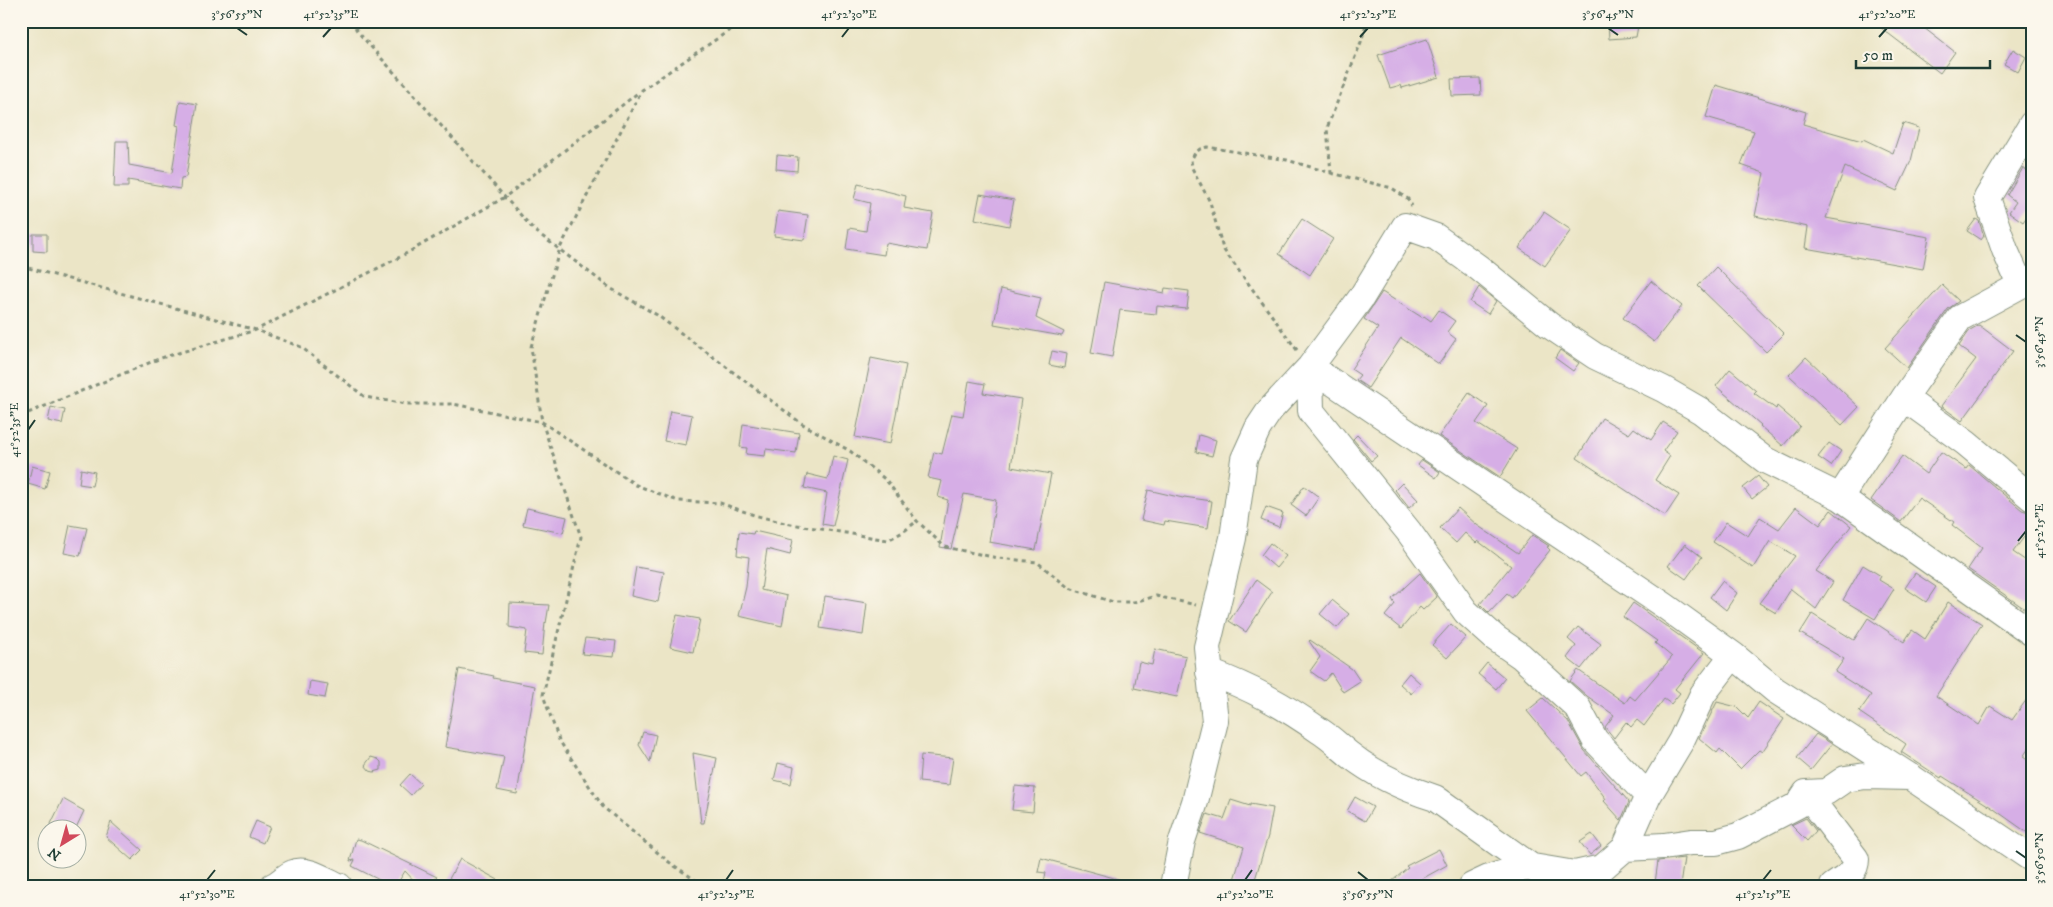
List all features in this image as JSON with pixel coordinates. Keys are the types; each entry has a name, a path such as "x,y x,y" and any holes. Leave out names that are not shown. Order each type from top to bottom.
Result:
{"street":[{"path":"1840,497 1904,398 1960,318 2026,282 2005,250 1987,198 2032,124"},
{"path":"1173,886 1182,841 1215,721 1207,647 1233,538 1244,459 1258,428 1270,410 1310,367 1362,298 1405,226 1436,237 1479,268 1549,325 1595,356 1701,410 1765,460 1840,497 2032,633"},
{"path":"1310,367 1657,600 1734,656 1775,690 1912,778 2032,859"},
{"path":"1310,367 1311,411 1408,532 1466,612 1495,638 1521,656 1578,708 1595,740 1648,796"},
{"path":"1904,398 1966,442 2032,498"},
{"path":"1472,886 1513,870 1533,867 1575,874 1602,868 1625,848 1648,796 1681,741 1703,694 1734,656"},
{"path":"1209,672 1243,684 1274,700 1323,732 1350,756 1384,778 1434,798 1533,867 1556,886"},
{"path":"1806,793 1826,792 1845,779 1866,776 1912,778"},
{"path":"1625,848 1664,846 1691,842 1716,842 1738,836 1798,805 1806,793"},
{"path":"1806,793 1856,859 1856,868 1853,872 1832,886"},
{"path":"273,886 280,883 293,872 303,871 339,886"}],"path":[{"path":"351,21 358,32 534,230 610,288 657,314 800,423 850,451 886,480 917,521 945,548 998,558 1037,562 1069,588 1113,602 1134,602 1156,596 1216,610"},
{"path":"21,416 161,358 256,330 400,257 505,197 642,90 742,21"},
{"path":"1330,173 1327,128 1361,42 1367,21"},
{"path":"642,90 560,248 531,347 542,422 580,537 543,695 559,740 603,807 670,862 704,886"},
{"path":"1310,367 1223,249 1210,202 1192,168 1191,160 1194,153 1200,148 1207,147 1287,160 1392,188 1408,200 1416,211 1405,226"},
{"path":"21,266 256,330 301,347 365,397 406,404 453,404 542,422 636,486 678,501 720,503 785,523 888,540 903,532 917,521"}],"building":[{"path":"1608,21 1639,21 1636,37 1609,39"},
{"path":"1872,21 1915,21 1955,52 1940,73"},
{"path":"1427,39 1439,77 1402,88 1401,85 1390,88 1378,55"},
{"path":"2013,49 2026,57 2018,72 2004,64"},
{"path":"1480,78 1481,95 1452,96 1451,79"},
{"path":"1716,85 1806,112 1803,124 1862,141 1863,139 1893,153 1903,123 1919,128 1911,161 1897,191 1845,167 1826,218 1929,237 1923,269 1805,248 1808,227 1755,216 1764,173 1741,165 1754,131 1706,117"},
{"path":"180,101 197,104 186,177 181,178 180,189 128,180 128,187 114,187 116,141 128,141 129,165 172,173 179,126 176,125"},
{"path":"777,155 798,157 797,171 776,169"},
{"path":"2023,168 2032,174 2032,213 2030,212 2023,222 2009,212 2016,202 2007,195"},
{"path":"858,184 906,196 904,208 933,213 927,250 886,243 884,255 846,249 849,228 866,231 870,203 854,199"},
{"path":"980,194 1014,200 1009,226 975,219"},
{"path":"778,211 808,215 804,240 774,236"},
{"path":"1544,212 1571,230 1545,266 1519,248"},
{"path":"1302,219 1333,239 1310,275 1279,254"},
{"path":"1976,219 1979,221 1984,236 1981,240 1967,231"},
{"path":"33,234 47,234 47,252 33,251"},
{"path":"1716,267 1784,334 1766,352 1698,286"},
{"path":"1651,281 1682,306 1654,342 1623,318"},
{"path":"1104,282 1164,293 1165,288 1189,291 1187,309 1157,306 1156,314 1120,310 1112,357 1091,353"},
{"path":"1942,285 1959,301 1948,309 1907,368 1885,348"},
{"path":"1479,287 1496,301 1488,314 1470,302"},
{"path":"1001,289 1041,298 1036,318 1064,332 1062,336 994,324"},
{"path":"1382,292 1431,321 1439,310 1455,321 1447,332 1456,339 1439,364 1401,338 1368,388 1356,380 1360,375 1351,369 1378,328 1364,319"},
{"path":"1979,325 2013,351 1962,421 1941,406 1976,359 1959,346 1970,330"},
{"path":"1560,350 1579,363 1573,371 1555,358"},
{"path":"1052,351 1066,354 1064,368 1049,365"},
{"path":"1806,357 1859,407 1842,425 1789,375"},
{"path":"871,358 906,365 890,444 855,437"},
{"path":"1730,369 1756,391 1754,393 1776,409 1777,406 1800,426 1783,446 1716,386"},
{"path":"969,381 985,384 983,393 1021,399 1011,467 1051,474 1036,550 989,542 996,500 964,494 951,549 940,547 948,500 938,497 942,481 928,478 934,452 942,454 952,414 963,416"},
{"path":"1469,393 1488,406 1476,423 1517,449 1500,477 1439,436"},
{"path":"51,407 65,410 62,424 48,421"},
{"path":"670,411 692,415 686,445 664,441"},
{"path":"1602,418 1629,434 1634,428 1651,440 1663,422 1677,431 1663,451 1670,456 1655,480 1679,495 1665,516 1577,458"},
{"path":"743,424 799,433 796,453 766,449 765,456 746,454 747,448 740,447"},
{"path":"1199,435 1216,440 1212,456 1196,452"},
{"path":"1357,435 1377,456 1371,461 1353,439"},
{"path":"1829,443 1841,451 1831,466 1818,457"},
{"path":"1941,452 1966,469 1969,465 2022,510 2032,513 2032,526 2013,552 2032,565 2032,599 2025,609 1968,569 1982,548 1952,525 1954,522 1919,498 1901,522 1871,500 1902,456 1926,474"},
{"path":"833,456 848,460 833,526 822,524 827,493 804,488 807,474 828,479"},
{"path":"1422,460 1440,472 1436,478 1418,465"},
{"path":"32,466 50,471 45,489 28,484"},
{"path":"81,469 95,472 92,486 79,484"},
{"path":"1758,476 1767,487 1752,499 1743,488"},
{"path":"1402,483 1418,500 1409,508 1395,490"},
{"path":"1304,486 1319,497 1306,516 1291,505"},
{"path":"1148,490 1183,498 1212,501 1208,528 1165,521 1164,525 1141,520"},
{"path":"1266,507 1283,513 1279,527 1261,520"},
{"path":"1796,507 1820,525 1831,510 1851,526 1816,571 1833,582 1816,609 1791,589 1776,613 1759,603 1795,556 1770,541 1753,568 1713,542 1726,522 1748,536 1760,517 1779,529"},
{"path":"527,508 567,517 563,533 523,525"},
{"path":"1458,508 1477,525 1518,553 1532,535 1549,546 1547,547 1550,550 1512,598 1507,594 1489,613 1480,604 1511,566 1478,541 1476,543 1465,533 1456,543 1440,528"},
{"path":"70,525 87,528 80,556 64,553"},
{"path":"754,531 793,540 790,555 767,549 761,590 787,596 782,626 739,616 746,587 749,557 737,555 739,532 753,534"},
{"path":"1270,543 1286,556 1276,568 1261,555"},
{"path":"1685,544 1702,557 1686,579 1668,566"},
{"path":"1863,565 1881,576 1879,580 1894,589 1875,619 1843,600"},
{"path":"636,567 664,572 658,602 631,596"},
{"path":"1420,573 1437,597 1423,610 1420,607 1401,629 1385,616 1395,604 1392,599"},
{"path":"1915,573 1936,587 1926,602 1905,588"},
{"path":"1256,580 1272,592 1246,632 1229,621"},
{"path":"1722,581 1737,593 1726,610 1710,597"},
{"path":"825,596 867,603 863,635 820,628"},
{"path":"1332,600 1349,614 1337,628 1320,614"},
{"path":"1948,602 1982,624 1936,696 1979,725 1990,706 2012,720 2032,692 2032,743 2023,757 2032,763 2032,836 1991,807 1901,752 1906,744 1859,712 1871,695 1835,672 1844,659 1800,633 1812,614 1854,640 1868,618 1904,642 1912,630 1925,639"},
{"path":"510,603 549,605 545,622 542,655 524,653 527,630 509,627"},
{"path":"1633,603 1704,653 1675,689 1680,693 1671,704 1664,699 1644,726 1637,720 1631,727 1626,722 1614,738 1605,727 1614,715 1570,681 1578,670 1625,703 1630,696 1635,700 1672,657 1655,643 1657,641 1623,617"},
{"path":"677,615 700,619 693,652 670,647"},
{"path":"1451,624 1466,637 1447,658 1432,645"},
{"path":"1578,627 1601,644 1581,669 1567,658 1576,646 1568,639"},
{"path":"585,638 616,641 614,657 582,654"},
{"path":"1310,640 1352,669 1360,681 1343,692 1331,673 1324,681 1310,671 1320,657"},
{"path":"1155,649 1186,656 1177,697 1134,688 1139,662 1152,665"},
{"path":"1487,663 1505,678 1496,689 1478,674"},
{"path":"459,669 535,686 517,794 497,790 504,757 445,747"},
{"path":"1409,673 1420,683 1411,694 1400,684"},
{"path":"310,681 328,684 325,698 308,695"},
{"path":"1543,698 1568,721 1584,750 1629,802 1621,820 1604,801 1606,799 1586,772 1581,776 1527,711"},
{"path":"1717,702 1737,707 1748,718 1759,702 1784,719 1762,752 1759,750 1740,769 1720,749 1717,753 1699,738"},
{"path":"643,732 656,735 650,762 639,745"},
{"path":"1816,734 1832,744 1811,770 1797,758"},
{"path":"693,753 717,758 704,823 701,823"},
{"path":"921,755 953,758 949,785 919,782"},
{"path":"371,757 381,762 381,770 370,771 365,765"},
{"path":"778,763 794,767 791,784 774,780"},
{"path":"410,774 421,784 411,795 400,785"},
{"path":"1015,786 1035,788 1033,812 1012,810"},
{"path":"1355,797 1373,807 1365,821 1347,811"},
{"path":"63,799 84,811 80,820 53,820"},
{"path":"1231,800 1250,806 1250,804 1273,808 1268,836 1253,886 1232,886 1244,847 1200,833 1207,814 1224,819"},
{"path":"1806,818 1816,831 1807,841 1791,825"},
{"path":"256,821 270,827 263,843 249,837"},
{"path":"111,822 142,850 132,860 106,837"},
{"path":"1592,834 1601,846 1590,855 1580,842"},
{"path":"356,839 437,877 428,886 419,886 405,871 396,886 391,886 352,866 355,860 350,861"},
{"path":"1439,849 1447,865 1409,886 1386,886 1408,868 1406,866"},
{"path":"1041,858 1125,881 1125,886 1043,886 1046,873 1038,872"},
{"path":"1684,858 1680,886 1664,886 1655,883 1658,861"},
{"path":"460,859 509,886 445,886"}]}
